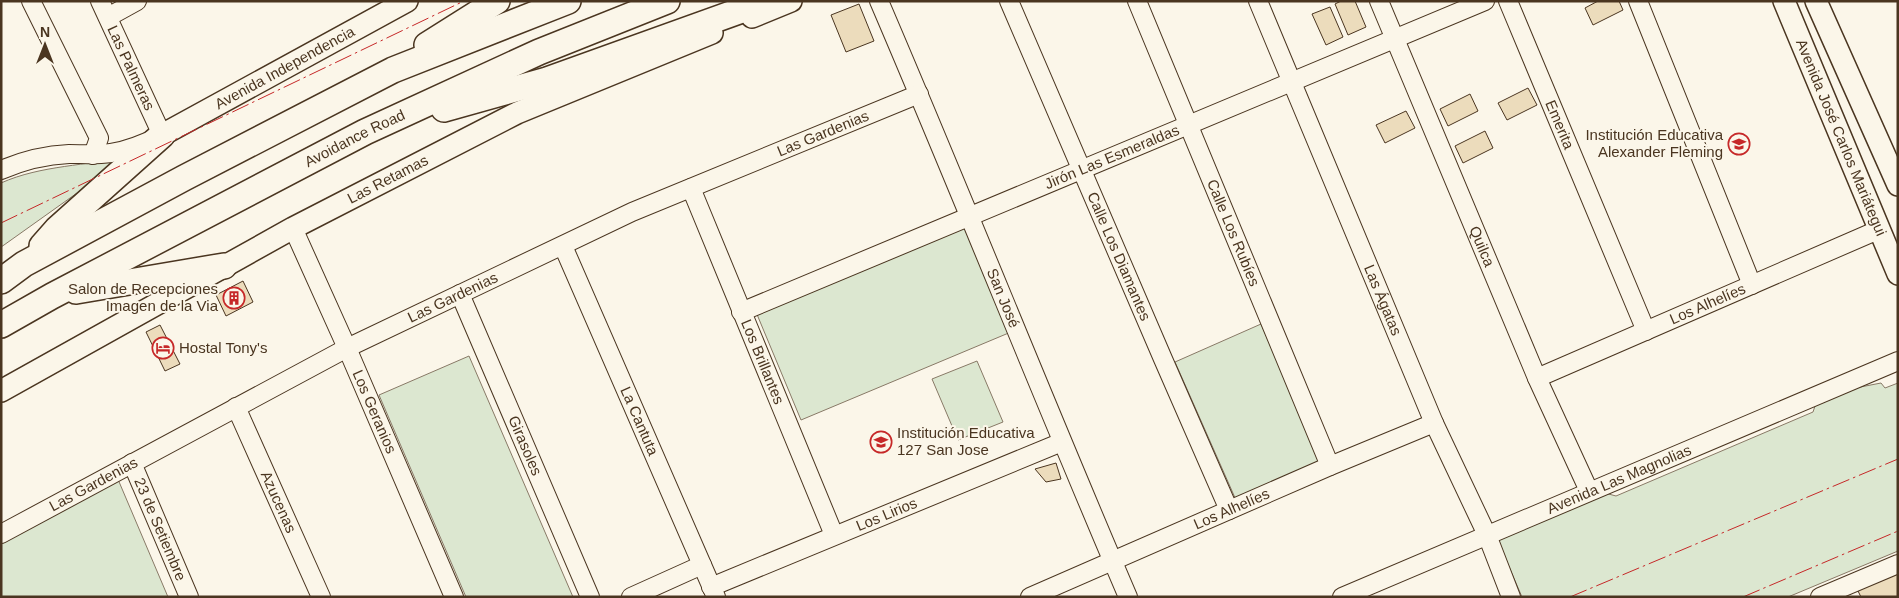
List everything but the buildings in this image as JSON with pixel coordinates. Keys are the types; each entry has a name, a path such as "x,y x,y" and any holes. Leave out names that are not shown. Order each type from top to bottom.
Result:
{"highway":[{"path":"393,70 423,47 497,1"},
{"path":"1,281 24,264 184,178 393,70 568,1"},
{"name":"Avoidance Road","path":"1,325 52,296 364,132 539,52 667,1"},
{"path":"364,132 547,80 767,1"},
{"path":"24,264 57,229 162,135"},
{"path":"52,296 224,266"}],"main road":[{"name":"Avenida Independencia","path":"162,135 383,7 406,1"},
{"name":"Las Retamas","path":"1,392 293,228 517,114 598,78 791,1"},
{"name":"Avenida José Carlos Mariátegui","path":"1784,1 1878,230 1898,274"},
{"path":"1816,1 1898,185"}],"street":[{"path":"31,1 99,138 93,156"},
{"path":"104,9 137,1"},
{"name":"San José","path":"879,1 971,216 1062,442 1128,597"},
{"name":"Calle Los Diamantes","path":"1009,1 1229,510"},
{"name":"Calle Los Rubíes","path":"1137,1 1330,466"},
{"name":"Las Ágatas","path":"1258,1 1434,423 1487,535 1511,597"},
{"name":"Quilca","path":"1379,1 1537,378 1589,491"},
{"name":"Jirón Las Esmeraldas","path":"741,312 1485,1"},
{"name":"Emerita","path":"1508,1 1646,330"},
{"path":"1638,1 1752,285"},
{"name":"Las Palmeras","path":"104,9 162,135"},
{"name":"Las Gardenias","path":"1,534 347,348 632,212 919,94"},
{"path":"1,170 16,164 68,154 93,156 114,153 143,145 162,135"},
{"name":"Los Brillantes","path":"690,188 834,535"},
{"name":"Los Geranios","path":"293,228 347,348 454,597"},
{"name":"Los Alhelíes","path":"1537,378 1878,230"},
{"name":"La Cantuta","path":"563,246 713,592"},
{"name":"Girasoles","path":"460,294 590,597"},
{"name":"Avenida Las Magnolias","path":"1342,597 1898,361"},
{"name":"Azucenas","path":"236,407 321,597"},
{"name":"Los Alhelíes","path":"1030,597 1330,466 1434,423"},
{"name":"Los Lirios","path":"713,592 834,535 1062,442"},
{"name":"23 de Setiembre","path":"132,463 189,597"},
{"path":"1820,597 1898,564"},
{"path":"630,597 702,565"}],"green space":[{"path":"129,156 1,247 1,183 48,169"},
{"path":"965,226 1011,332 801,420 756,312"},
{"path":"1261,324 1322,463 1236,500 1175,362"},
{"path":"469,356 573,597 466,597 379,395"},
{"path":"977,361 1003,422 958,440 932,379"},
{"path":"1881,383 1885,388 1898,383 1898,551 1788,597 1522,597 1497,539 1605,493 1616,496 1813,412 1816,403 1850,389"},
{"path":"117,477 168,597 1,597 1,541"}],"power":[{"path":"1,223 464,1"},
{"path":"1570,597 1898,459"},
{"path":"1743,597 1898,531"}],"place":[{"name":"Institución Educativa Alexander Fleming","path":"1739,144"},
{"name":"Salon de Recepciones Imagen de la Via","path":"234,298"},
{"name":"Hostal Tony's","path":"163,348"},
{"name":"Institución Educativa 127 San Jose","path":"881,442"}]}
